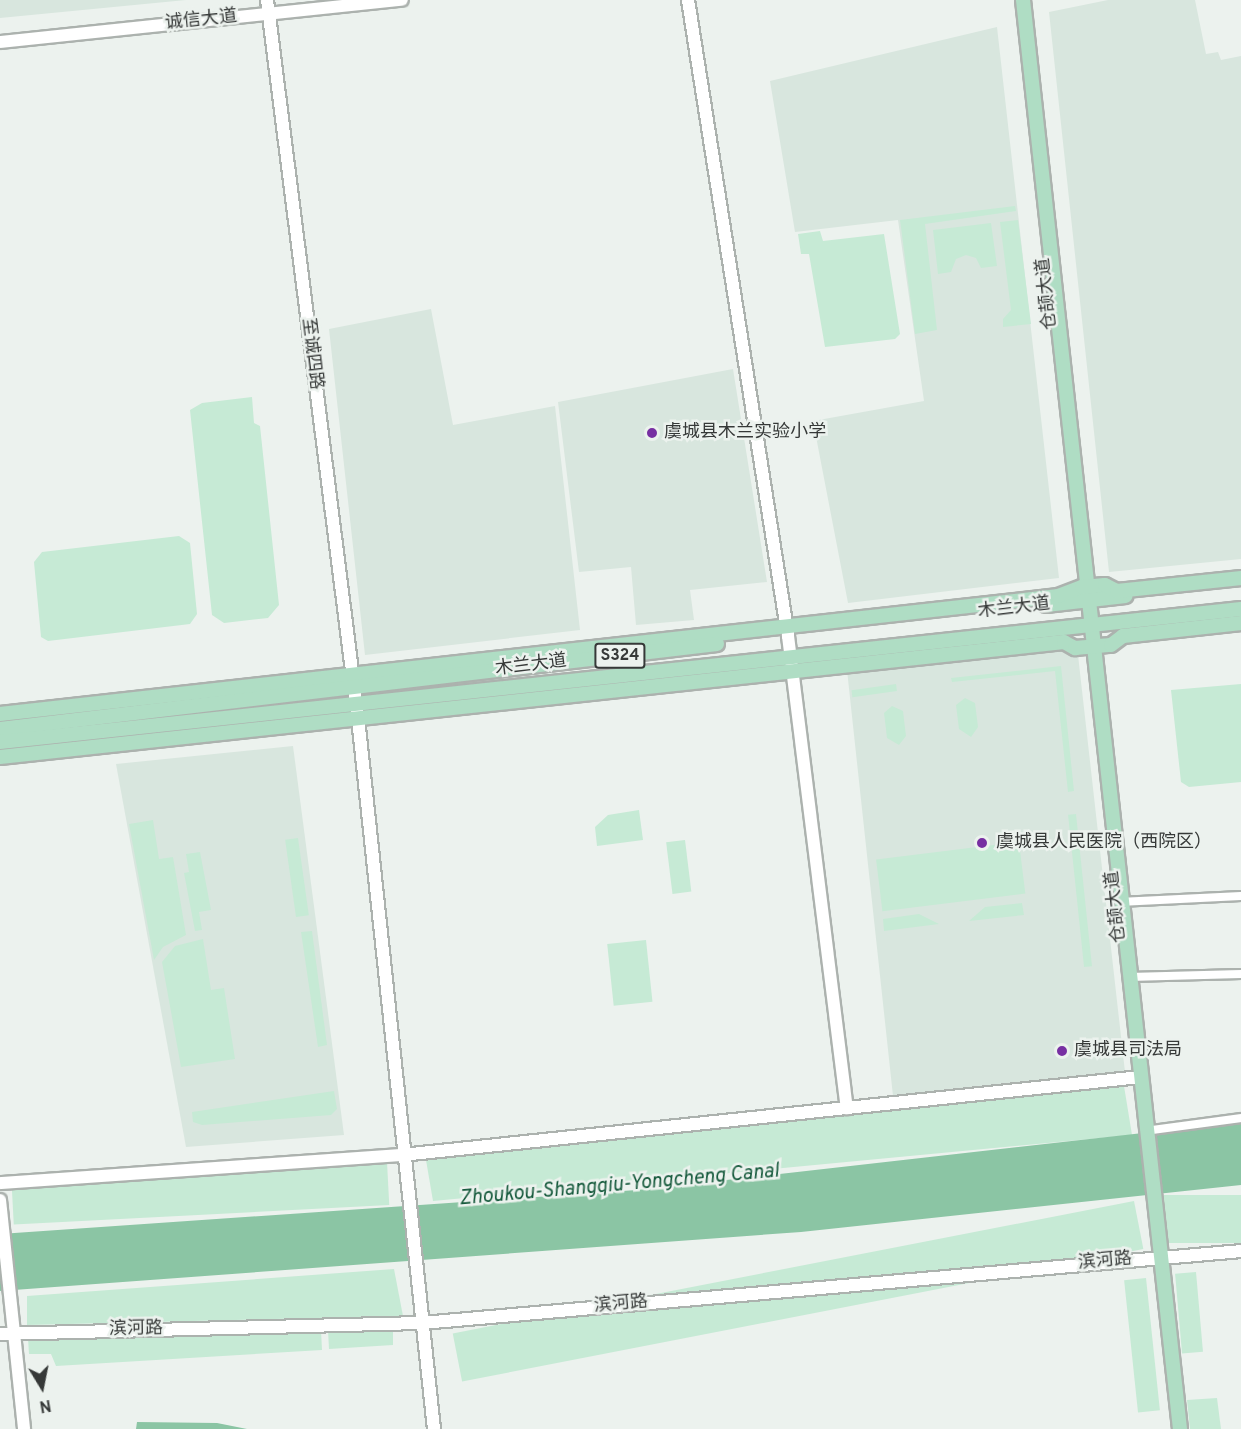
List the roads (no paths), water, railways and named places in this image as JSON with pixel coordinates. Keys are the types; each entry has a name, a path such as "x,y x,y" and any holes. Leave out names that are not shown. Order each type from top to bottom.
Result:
{"main road":[{"name":"仓颉大道","path":"1016,0 1090,626 1157,1257"},
{"name":"仓颉大道","path":"1023,0 1086,594"},
{"path":"1086,594 1105,585 1117,591 1241,578"},
{"name":"木兰大道","path":"0,729 351,681 1086,594 1241,585"},
{"name":"木兰大道","path":"0,742 356,713 790,657 1241,609"},
{"path":"0,757 356,713 792,673 1064,642 1075,648 1111,645 1123,636 1241,623"},
{"path":"0,714 351,681"},
{"name":"仓颉大道","path":"1119,902 1129,977 1137,1077"},
{"path":"1157,1257 1171,1429"},
{"path":"1157,1257 1180,1429"}],"street":[{"name":"至诚四路","path":"267,0 356,713 402,1155 434,1429"},
{"name":"诚信大道","path":"0,42 402,0"},
{"path":"688,0 787,631 847,1108"},
{"path":"1119,902 1241,896"},
{"path":"1129,977 1241,974"},
{"path":"0,1183 402,1155 1137,1077"},
{"path":"1143,1132 1241,1118"},
{"path":"0,1200 24,1429"},
{"name":"滨河路","path":"0,1334 422,1323 1241,1251"}],"place":[{"name":"虞城县木兰实验小学","path":"652,433"},
{"name":"虞城县人民医院（西院区）","path":"982,843"},
{"name":"虞城县司法局","path":"1062,1051"}],"water label":[{"name":"Zhoukou-Shangqiu-Yongcheng Canal","path":"619,1186"}]}
